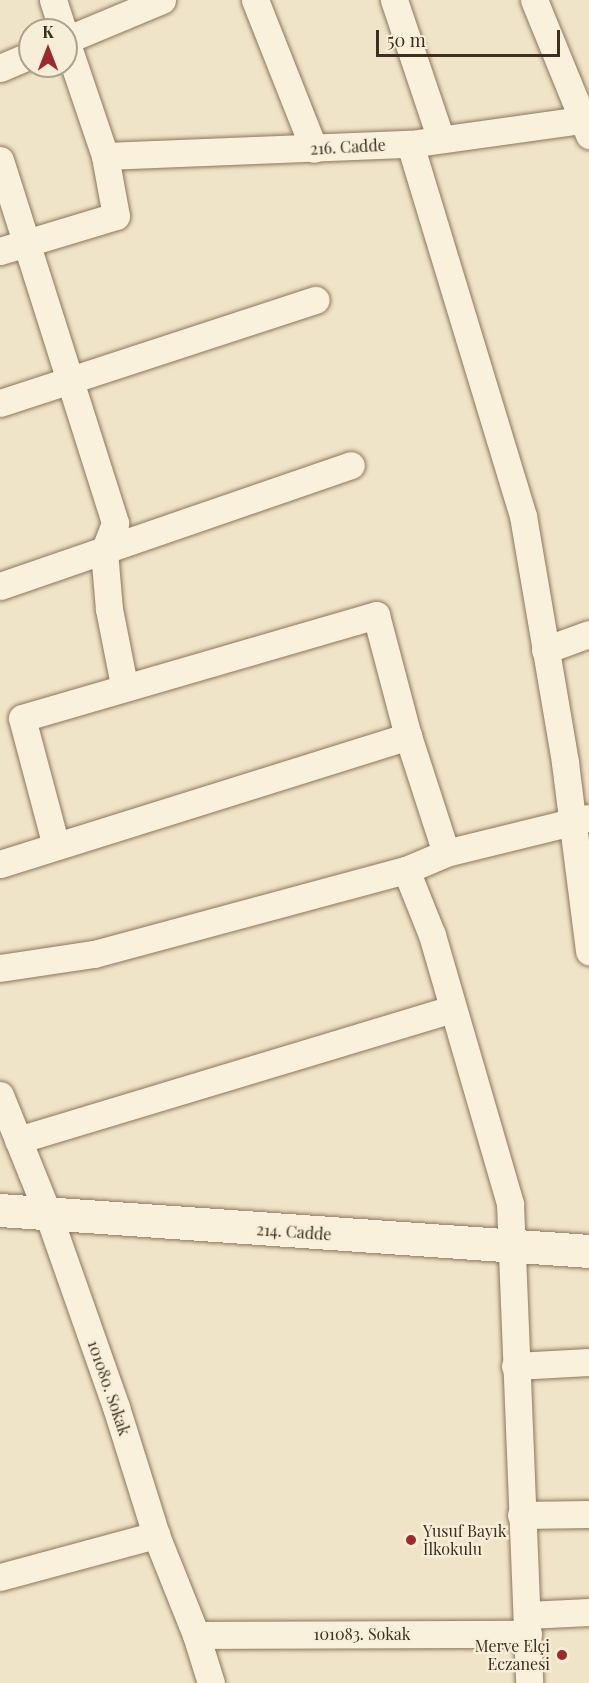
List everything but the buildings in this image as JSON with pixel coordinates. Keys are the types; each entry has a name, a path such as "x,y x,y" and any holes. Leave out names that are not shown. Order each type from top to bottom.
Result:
{"street":[{"path":"53,0 59,18"},
{"path":"78,35 162,0"},
{"path":"255,0 314,149"},
{"path":"393,0 440,137"},
{"path":"534,0 587,125"},
{"path":"0,68 18,60"},
{"path":"13,247 116,216 105,156 78,76"},
{"name":"216. Cadde","path":"105,156 410,144 440,137 587,125"},
{"path":"410,144 523,516 565,763 580,821 589,951"},
{"path":"0,160 13,247 69,381 115,523 104,551 109,609 123,685"},
{"path":"0,403 316,300"},
{"path":"0,585 351,465"},
{"path":"57,846 22,718 123,685 376,615 408,736 446,852"},
{"path":"546,650 589,634"},
{"path":"0,864 408,736"},
{"path":"0,968 94,954 406,870 446,852 580,821"},
{"path":"406,870 432,936 451,1009 510,1204 514,1248 515,1366 529,1683"},
{"path":"18,1140 451,1009"},
{"name":"101080. Sokak","path":"0,1095 48,1214 116,1407 156,1535 196,1635 211,1683"},
{"name":"214. Cadde","path":"0,1210 514,1248 589,1251"},
{"path":"515,1366 589,1362"},
{"path":"521,1515 589,1514"},
{"path":"0,1577 156,1535"},
{"name":"101083. Sokak","path":"196,1635 527,1624 589,1612"}],"place":[{"name":"Yusuf Bayık İlkokulu","path":"411,1540"},
{"name":"Merve Elçi Eczanesi","path":"562,1655"}]}
